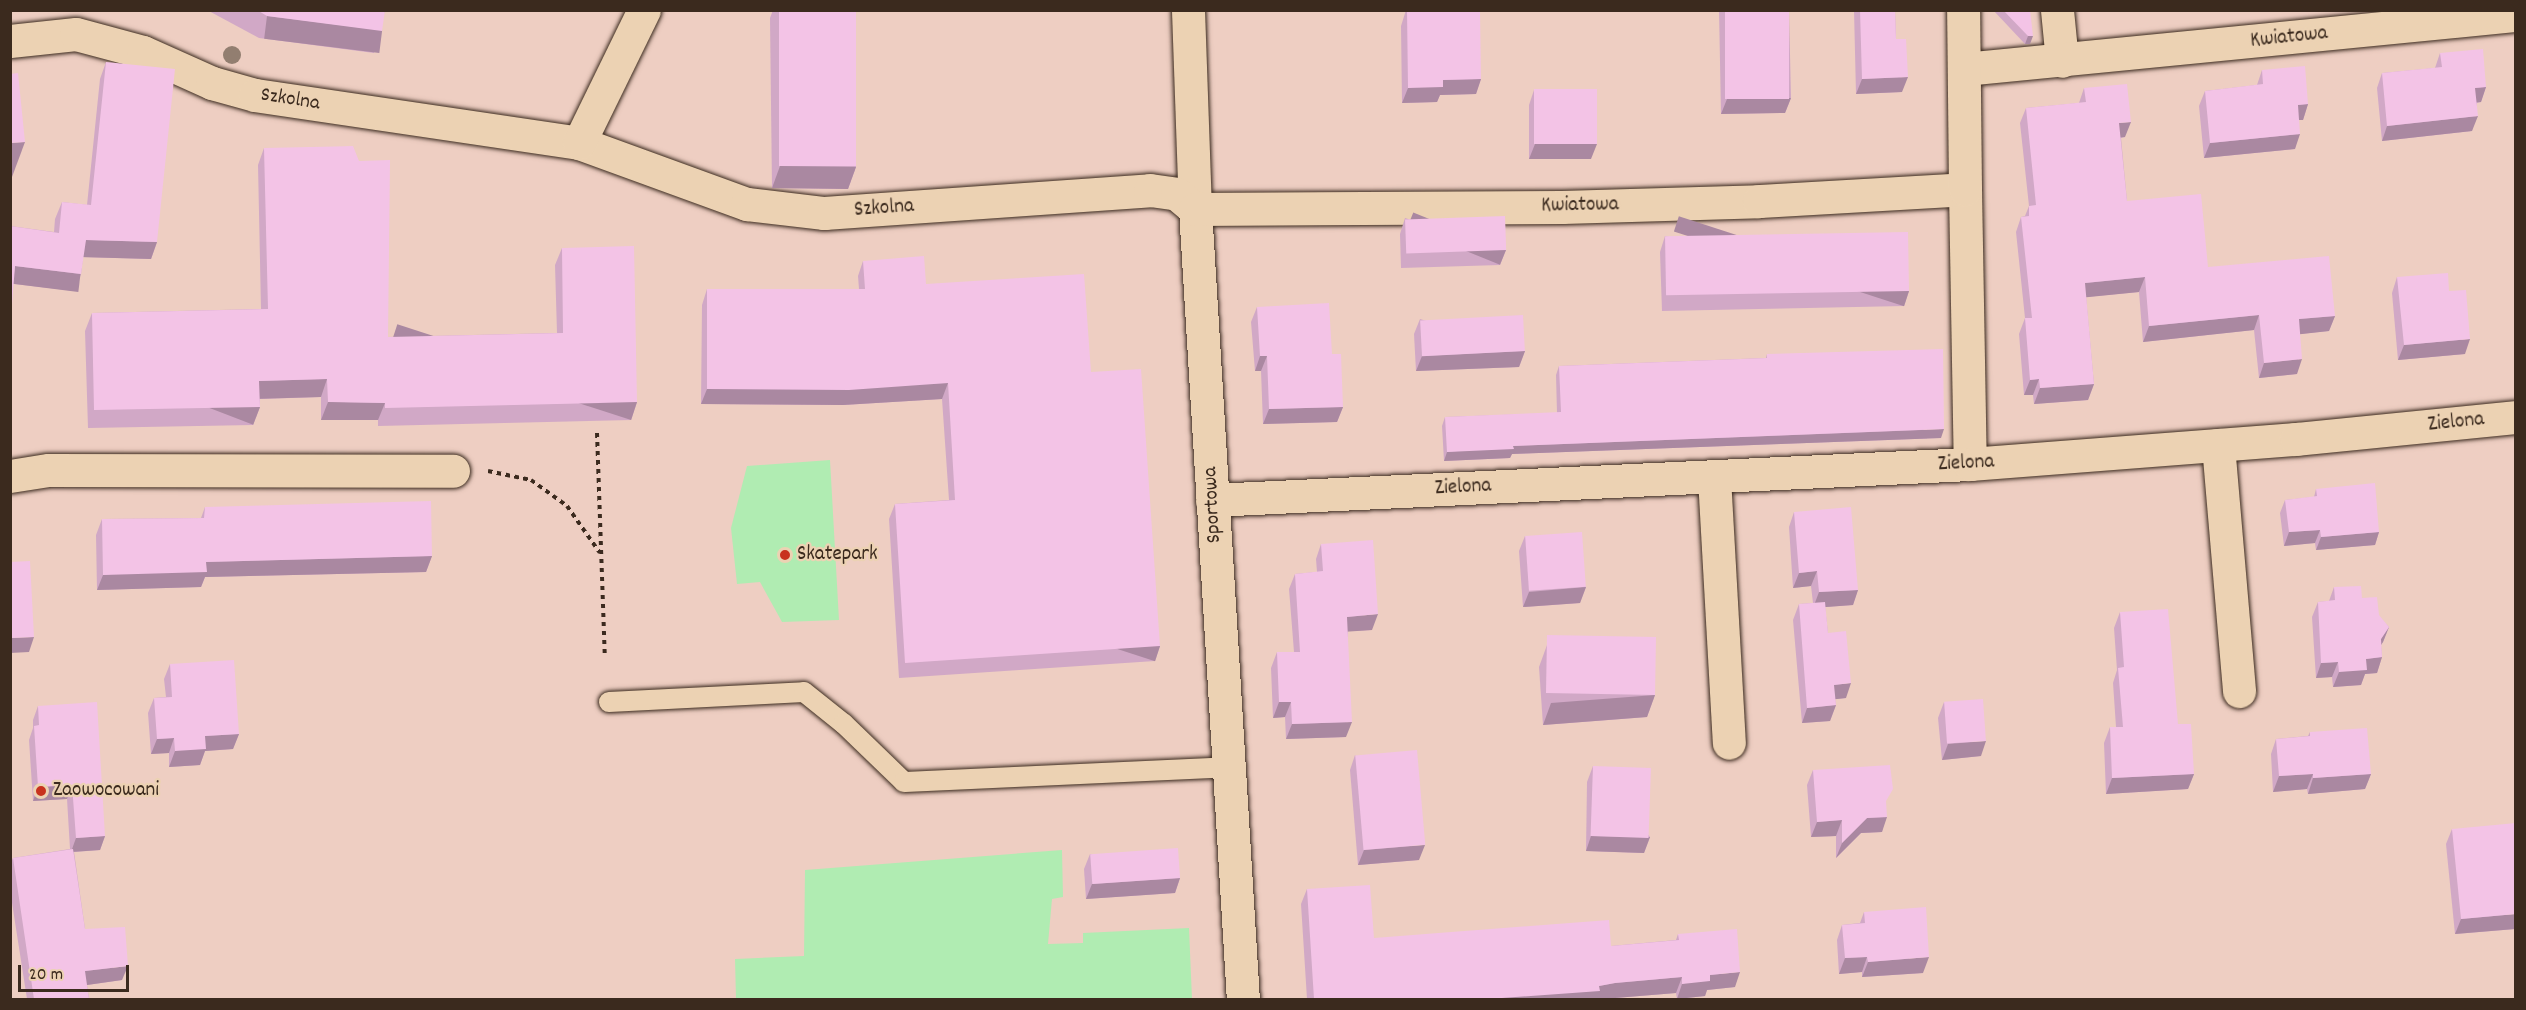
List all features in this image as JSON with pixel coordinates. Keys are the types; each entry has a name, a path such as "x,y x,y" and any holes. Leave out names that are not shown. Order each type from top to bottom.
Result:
{"street":[{"path":"579,143 644,10"},
{"name":"Sportowa","path":"1188,10 1195,209 1243,999"},
{"path":"1963,10 1970,464"},
{"path":"2057,10 2062,61"},
{"name":"Kwiatowa","path":"1964,69 2516,15"},
{"name":"Szkolna","path":"10,41 77,22 212,83 255,95 579,143 747,204 824,213 1150,190 1177,194 1195,209"},
{"name":"Kwiatowa","path":"1195,209 1608,206 1759,201 1965,189"},
{"name":"Zielona","path":"1212,500 1970,464 2218,445 2516,417"},
{"path":"2218,445 2239,691"},
{"path":"10,476 49,470 453,471"},
{"path":"1714,477 1729,743"}],"lane":[{"path":"609,702 804,692 844,724 904,782 1229,767"}],"path":[{"path":"597,433 605,658"},
{"path":"453,471 492,471 531,480 567,506 601,553"}],"green space":[{"name":"Skatepark","path":"830,460 839,620 782,622 760,582 737,584 731,528 747,466"},
{"path":"1062,850 1063,897 1052,899 1048,944 1083,943 1083,933 1189,928 1192,999 736,999 735,959 804,956 805,870"}],"building":[{"path":"257,10 385,10 382,31 267,16"},
{"path":"779,10 856,10 856,166 779,166"},
{"path":"1407,10 1480,10 1481,79 1443,80 1443,87 1408,88"},
{"path":"1725,10 1789,10 1789,99 1725,99"},
{"path":"1860,10 1895,10 1896,39 1906,39 1908,77 1862,79"},
{"path":"2003,10 2030,10 2033,36 2028,36"},
{"path":"2483,49 2486,87 2475,88 2478,116 2387,126 2382,73 2442,67 2440,53"},
{"path":"106,62 175,69 157,242 86,240 81,274 15,266 10,330 10,226 59,233 62,202 91,205"},
{"path":"2305,66 2308,104 2298,105 2300,134 2210,143 2205,91 2263,84 2262,70"},
{"path":"18,73 25,142 10,143 10,74"},
{"path":"2127,84 2131,122 2119,123 2127,201 2201,194 2208,267 2329,256 2335,316 2299,319 2302,359 2264,363 2259,315 2149,326 2145,277 2085,283 2094,384 2040,388 2039,379 2030,380 2025,318 2032,318 2021,217 2029,216 2029,206 2036,205 2026,108 2086,102 2084,88"},
{"path":"1534,89 1597,89 1597,144 1534,144"},
{"path":"353,146 359,161 390,160 388,337 563,333 562,248 634,246 637,402 385,408 385,403 328,402 327,379 259,381 260,407 94,410 92,313 268,309 264,148"},
{"path":"1505,216 1506,250 1406,253 1405,219"},
{"path":"1908,232 1909,291 1666,295 1665,236"},
{"path":"924,256 926,284 1084,274 1091,372 1141,369 1160,646 905,663 895,504 955,500 948,383 849,390 707,389 707,289 865,289 863,261"},
{"path":"2448,273 2449,291 2466,290 2470,339 2404,345 2397,277"},
{"path":"1329,303 1332,354 1341,354 1343,407 1269,409 1267,356 1260,356 1257,307"},
{"path":"1523,315 1525,351 1422,356 1420,320"},
{"path":"1943,349 1944,429 1513,446 1514,449 1447,452 1445,417 1561,412 1559,366 1767,358 1767,354"},
{"path":"2375,483 2379,532 2321,537 2320,530 2289,532 2285,500 2317,496 2316,489"},
{"path":"431,501 432,556 206,562 207,572 103,575 102,519 204,518 205,507"},
{"path":"1851,507 1858,590 1819,592 1817,571 1799,573 1794,512"},
{"path":"1582,532 1586,587 1529,591 1525,536"},
{"path":"1373,540 1378,614 1347,617 1352,722 1292,724 1291,702 1279,702 1277,652 1300,652 1295,574 1323,571 1321,544"},
{"path":"30,561 34,637 10,638 10,562"},
{"path":"2361,586 2362,598 2377,597 2379,615 2389,627 2381,639 2382,657 2366,659 2367,670 2339,672 2338,662 2321,663 2318,602 2335,600 2334,587"},
{"path":"1825,602 1828,633 1846,631 1851,683 1834,685 1836,705 1807,708 1799,604"},
{"path":"2168,609 2178,724 2191,724 2194,774 2112,778 2110,727 2123,727 2118,668 2124,667 2120,612"},
{"path":"1547,635 1656,637 1655,695 1546,693"},
{"path":"234,660 239,734 205,736 206,749 175,751 174,738 157,739 154,698 172,697 170,664"},
{"path":"1983,699 1986,741 1947,744 1944,702"},
{"path":"97,702 105,836 76,838 72,785 38,787 34,726 39,725 38,706"},
{"path":"2367,728 2371,774 2313,778 2313,774 2279,776 2276,739 2310,736 2310,732"},
{"path":"1417,750 1425,845 1364,850 1355,755"},
{"path":"1890,765 1893,789 1886,801 1887,817 1867,818 1842,843 1842,820 1817,822 1813,770"},
{"path":"1593,766 1651,768 1649,838 1591,836"},
{"path":"2516,823 2516,914 2461,919 2452,829"},
{"path":"1178,848 1180,878 1092,884 1090,854"},
{"path":"73,849 85,929 125,927 128,966 85,971 89,999 34,999 13,858"},
{"path":"1370,885 1374,938 1609,920 1611,946 1679,940 1678,934 1737,929 1740,972 1710,975 1710,981 1682,984 1682,977 1615,983 1599,986 1600,991 1488,999 1314,999 1307,889"},
{"path":"1926,907 1929,957 1868,962 1867,957 1845,958 1842,925 1865,923 1864,912"}],"place":[{"name":"Skatepark","path":"785,555"},
{"name":"Zaowocowani","path":"41,791"}]}
